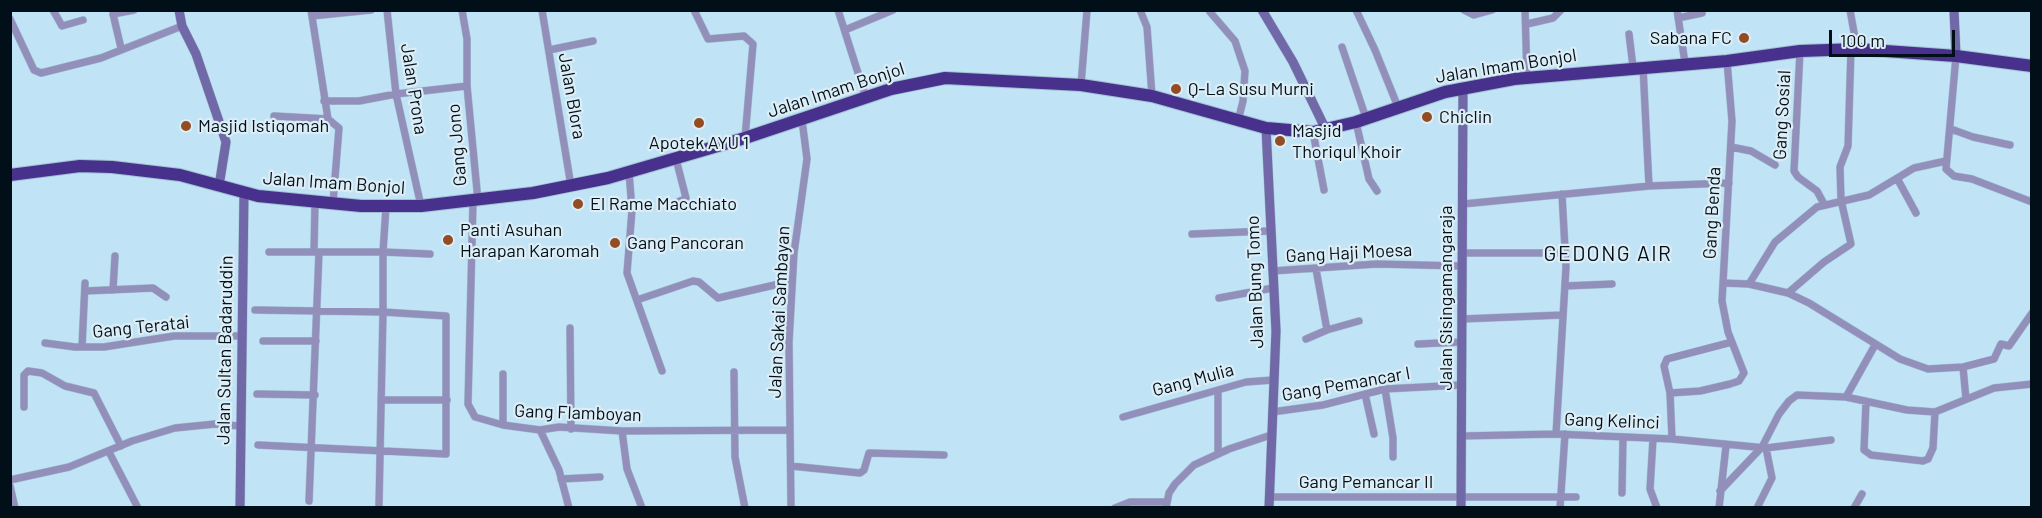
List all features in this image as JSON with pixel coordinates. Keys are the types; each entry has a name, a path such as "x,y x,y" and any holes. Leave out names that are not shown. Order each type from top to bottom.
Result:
{"highway":[{"name":"Jalan Imam Bonjol","path":"10,175 70,167 112,167 180,175 244,192 315,202 386,207 421,206 475,202 571,186 629,172 745,138 915,82 945,78 1081,85 1152,96 1266,128 1313,132 1361,120 1463,88 1527,77 1727,61 1800,51 1854,49 1956,56 2031,66"}],"street":[{"path":"53,10 62,26 83,20"},
{"path":"121,48 113,12 134,10"},
{"path":"179,10 182,26 196,54 226,142 219,186"},
{"path":"328,119 311,13 371,10"},
{"name":"Jalan Prona","path":"387,10 396,94 421,206"},
{"name":"Gang Jono","path":"462,10 466,39 475,202"},
{"name":"Jalan Blora","path":"542,10 571,186"},
{"path":"694,10 708,39 744,36 753,45 745,138"},
{"path":"838,10 866,98"},
{"path":"845,30 893,10"},
{"path":"1081,85 1087,10"},
{"path":"1140,10 1147,27 1152,96"},
{"path":"1262,10 1293,62 1326,130"},
{"path":"1356,10 1398,107"},
{"path":"1464,10 1474,15 1492,10"},
{"path":"1525,10 1527,77"},
{"path":"1527,24 1553,18 1561,10"},
{"path":"1788,293 1824,262 1851,244 1840,200 1840,167 1848,146 1854,49 1850,10"},
{"path":"1954,10 1956,56 1946,169 1953,176 1972,179 2031,202"},
{"path":"1210,12 1235,41 1245,71 1244,101 1238,121"},
{"path":"1685,63 1678,14 1702,13"},
{"path":"10,19 34,70 41,73 74,66 182,26"},
{"path":"1629,34 1638,67 1649,186"},
{"path":"549,50 593,41"},
{"path":"1342,47 1361,120 1369,179 1377,191"},
{"name":"Gang Sosial","path":"1800,51 1794,171 1816,191 1824,204"},
{"name":"Gang Benda","path":"1670,393 1713,389 1739,381 1744,373 1723,310 1732,121 1727,61"},
{"path":"324,100 359,101 396,94 467,86"},
{"name":"Jalan Sisingamangaraja","path":"1461,507 1463,88"},
{"path":"274,116 328,119 339,128 333,203"},
{"name":"Jalan Sakai Sambayan","path":"791,507 789,430 792,281 807,159 802,120"},
{"name":"Jalan Bung Tomo","path":"1266,128 1269,231 1276,331 1269,507"},
{"path":"1951,129 1973,137 2010,145"},
{"path":"1313,132 1324,190"},
{"path":"1731,147 1751,151 1775,165"},
{"path":"676,159 686,196 684,200 676,203"},
{"path":"1749,284 1775,242 1824,204 1869,195 1898,180 1914,168 1946,161"},
{"path":"629,172 632,210 627,273 662,371"},
{"path":"1898,180 1916,213"},
{"path":"1463,204 1649,186 1729,183"},
{"name":"Jalan Sultan Badaruddin","path":"240,507 244,192"},
{"path":"1556,434 1565,286 1562,194"},
{"path":"309,501 317,311 315,202"},
{"name":"Gang Flamboyan","path":"475,202 468,404 475,417 503,425 540,430 789,430"},
{"path":"379,505 383,252 386,207"},
{"path":"1191,234 1269,231"},
{"path":"269,252 430,254"},
{"path":"1462,252 1565,253"},
{"path":"113,290 115,256"},
{"name":"Gang Haji Moesa","path":"1272,271 1377,264 1462,266"},
{"path":"1316,269 1328,330"},
{"path":"636,300 693,281 699,282 718,298 792,281"},
{"path":"1723,283 1749,284 1788,293 1809,303 1875,345 1919,367 1937,370 1963,367 1994,359 2001,344 2009,345 2031,313"},
{"path":"1565,286 1612,284"},
{"path":"82,347 85,287 113,290 153,288 166,297"},
{"path":"1219,298 1274,288"},
{"path":"255,310 383,312 447,317 446,454 312,446 258,446"},
{"path":"1462,318 1562,315"},
{"path":"1306,339 1359,321"},
{"path":"570,328 571,429"},
{"name":"Gang Teratai","path":"45,343 104,348 174,336 242,336"},
{"path":"263,341 316,341"},
{"path":"1418,344 1462,342"},
{"path":"1672,439 1670,393 1664,366 1667,359 1732,342"},
{"path":"1846,397 1875,345"},
{"path":"1963,367 1966,399"},
{"path":"24,407 24,375 28,370 42,373 65,386 94,393 121,446"},
{"path":"734,372 735,457 745,507"},
{"path":"503,374 503,425"},
{"name":"Gang Mulia","path":"1123,417 1246,381 1273,380"},
{"path":"1720,491 1764,448 1779,414 1797,395 1846,397 1907,410 1935,412 1994,388 2031,384"},
{"name":"Gang Pemancar I","path":"1272,412 1312,407 1385,389 1461,385"},
{"path":"1385,389 1394,438 1393,457"},
{"path":"1218,390 1218,453"},
{"path":"1365,393 1374,434"},
{"path":"257,394 315,395"},
{"path":"381,400 447,400"},
{"path":"1866,402 1864,450 1871,455 1923,461 1928,459 1933,448 1935,412"},
{"path":"10,480 69,467 175,428 215,424 240,426"},
{"path":"540,430 561,479 569,507"},
{"path":"622,431 627,469 642,507"},
{"path":"1560,507 1565,434"},
{"name":"Gang Kelinci","path":"1461,436 1565,434 1672,439 1764,448 1831,440"},
{"path":"1114,507 1130,502 1166,505 1168,493 1184,473 1218,453 1271,435"},
{"path":"1622,494 1623,437"},
{"path":"1653,439 1650,489 1657,507"},
{"path":"1719,507 1726,446"},
{"path":"1757,507 1772,478 1764,448"},
{"path":"109,452 138,507"},
{"path":"790,466 861,472 864,470 869,453 944,455"},
{"path":"561,479 600,477"},
{"path":"10,486 15,507"},
{"path":"1854,507 1862,494"},
{"name":"Gang Pemancar II","path":"1271,497 1576,496"}],"place":[{"name":"Sabana FC","path":"1744,38"},
{"name":"Q-La Susu Murni","path":"1176,89"},
{"name":"Chiclin","path":"1427,117"},
{"name":"Apotek AYU 1","path":"699,123"},
{"name":"Masjid Istiqomah","path":"186,126"},
{"name":"Masjid Thoriqul Khoir","path":"1280,141"},
{"name":"El Rame Macchiato","path":"578,204"},
{"name":"Panti Asuhan Harapan Karomah","path":"448,240"},
{"name":"Gang Pancoran","path":"615,243"}],"district":[{"name":"GEDONG AIR","path":"1608,254"}]}
